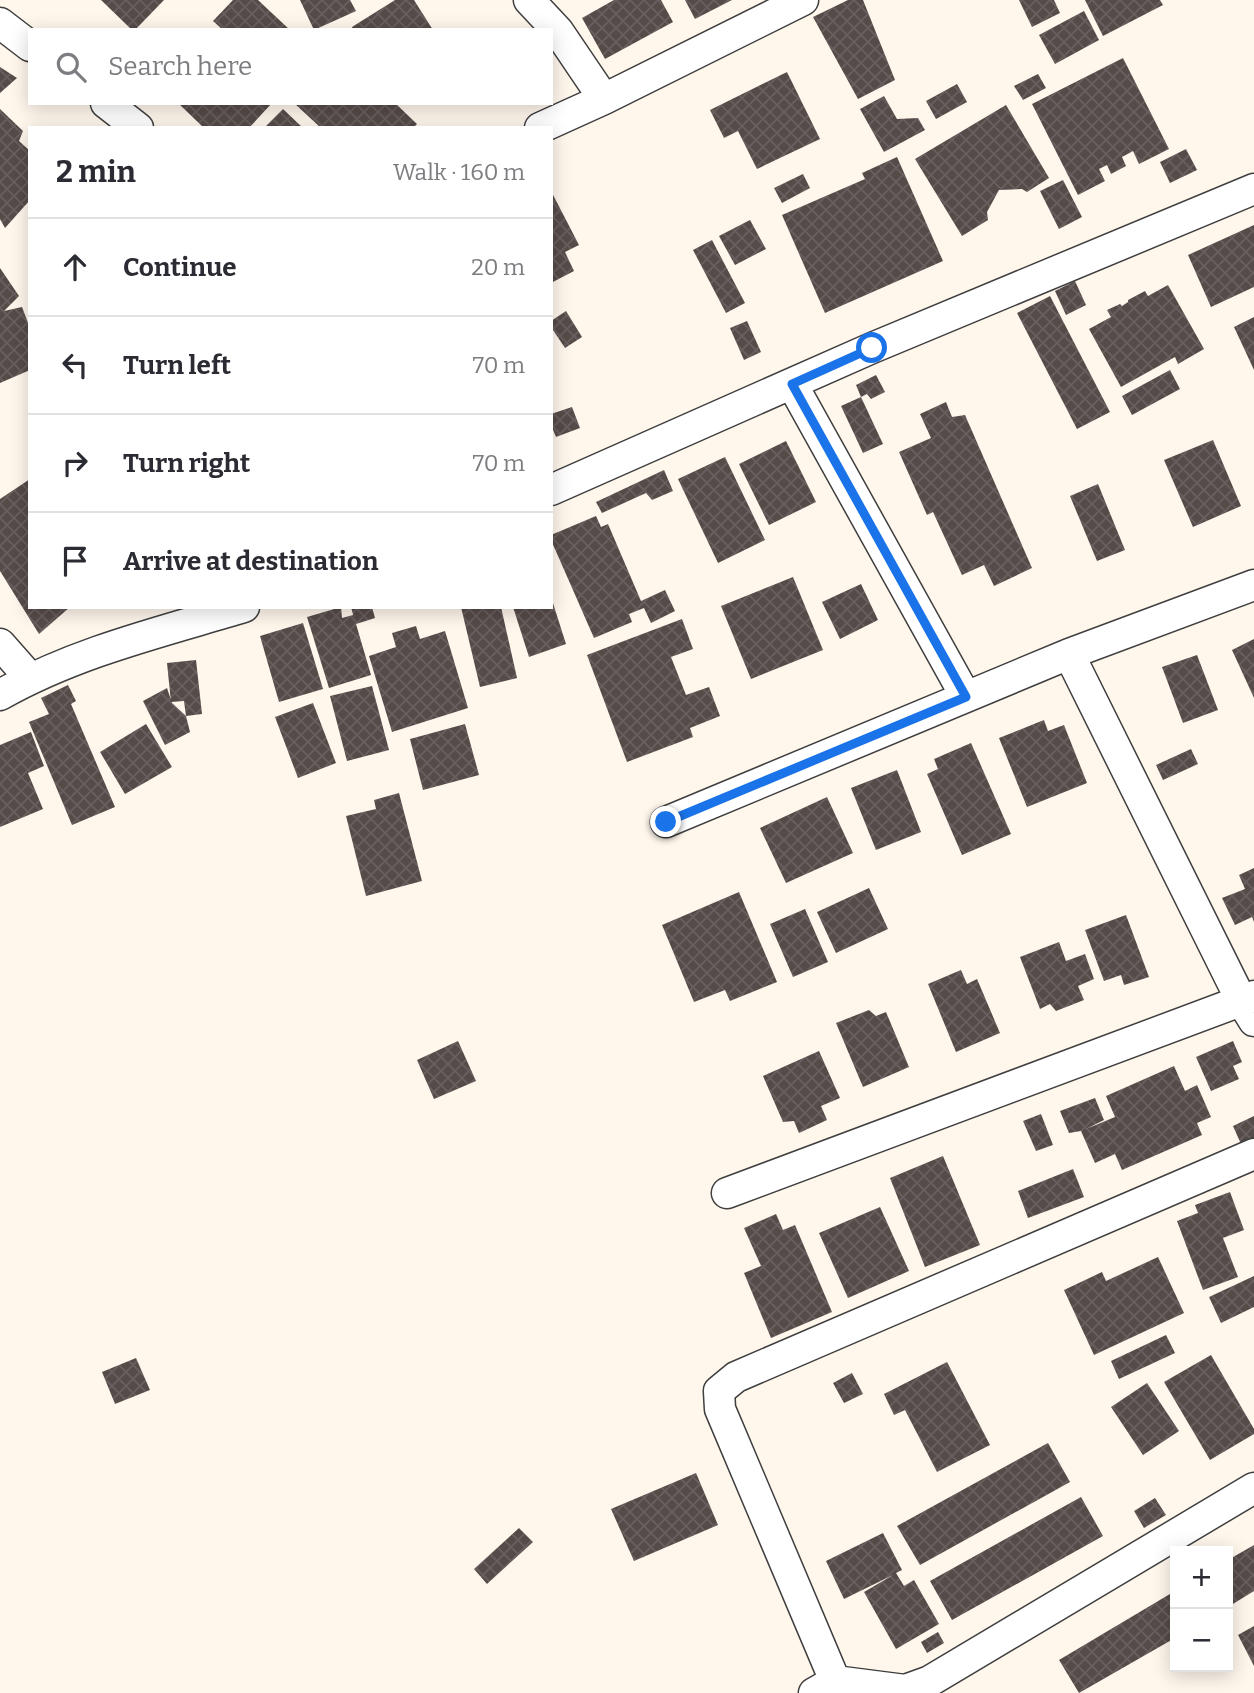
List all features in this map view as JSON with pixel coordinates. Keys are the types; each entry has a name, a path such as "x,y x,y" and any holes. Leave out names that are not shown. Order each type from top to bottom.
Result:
{"street":[{"path":"529,0 558,31 604,99"},
{"path":"544,126 803,0"},
{"path":"0,23 28,44"},
{"path":"109,105 135,126"},
{"path":"553,489 872,348 1254,188"},
{"path":"792,384 966,697"},
{"path":"666,822 1069,654 1254,585"},
{"path":"0,695 30,678 111,646 237,609"},
{"path":"0,643 30,678"},
{"path":"727,1193 1250,1006 1069,654"},
{"path":"1254,1154 736,1377 719,1391 720,1409 824,1687 905,1690 930,1681 1254,1489"}],"building":[{"path":"101,0 164,0 137,28 130,28"},
{"path":"233,0 258,0 288,28 221,28 213,21"},
{"path":"300,0 350,0 356,11 313,28"},
{"path":"395,0 414,0 432,28 352,28"},
{"path":"614,0 661,0 673,22 605,59 582,18"},
{"path":"685,0 732,0 695,19"},
{"path":"848,0 863,0 895,80 858,99 813,17"},
{"path":"1019,0 1054,0 1060,13 1032,27"},
{"path":"1085,0 1160,0 1163,5 1103,36"},
{"path":"1084,11 1099,40 1055,64 1039,35"},
{"path":"1123,58 1169,149 1139,164 1133,151 1122,157 1126,166 1111,174 1107,165 1099,169 1105,181 1078,195 1032,104"},
{"path":"0,67 17,78 0,93"},
{"path":"787,72 820,139 757,169 738,131 724,138 710,110"},
{"path":"1038,74 1046,88 1023,100 1014,86"},
{"path":"957,84 967,102 936,119 926,101"},
{"path":"884,96 897,119 918,118 925,130 884,152 860,109"},
{"path":"180,105 270,105 251,126 202,126"},
{"path":"296,105 397,105 417,124 415,126 319,126"},
{"path":"1006,105 1049,178 1027,192 1022,189 999,190 987,212 988,220 962,236 915,159"},
{"path":"0,109 23,131 19,141 28,149 28,202 5,228 0,219"},
{"path":"283,109 301,126 266,126"},
{"path":"1186,149 1197,170 1170,183 1160,162"},
{"path":"897,157 943,261 825,313 782,215 865,179 862,173"},
{"path":"803,174 810,188 782,203 774,188"},
{"path":"1063,180 1082,217 1059,229 1040,191"},
{"path":"553,195 579,245 565,252 574,271 553,282"},
{"path":"750,220 766,249 735,265 719,236"},
{"path":"1254,225 1254,287 1211,307 1188,255"},
{"path":"712,240 745,303 726,313 693,250"},
{"path":"0,268 19,296 4,311 22,307 28,323 28,371 0,383"},
{"path":"1075,281 1086,305 1066,315 1055,291"},
{"path":"1168,285 1204,349 1178,364 1175,357 1121,387 1089,329 1111,317 1107,310 1120,304 1122,306 1145,291 1148,296"},
{"path":"1050,296 1110,412 1077,429 1017,313"},
{"path":"566,311 582,337 565,348 553,330 553,320"},
{"path":"1254,317 1254,370 1234,327"},
{"path":"747,321 761,352 744,360 730,328"},
{"path":"1170,370 1180,389 1132,415 1122,396"},
{"path":"876,375 885,392 871,399 867,394 861,397 856,385"},
{"path":"861,397 883,444 863,453 841,406"},
{"path":"946,402 952,417 965,415 1032,568 994,586 984,565 962,575 933,512 927,515 899,452 931,438 920,414"},
{"path":"572,407 580,428 556,437 553,413"},
{"path":"1213,440 1241,506 1193,527 1164,460"},
{"path":"786,441 816,502 769,525 739,464"},
{"path":"725,457 765,540 718,563 678,479"},
{"path":"664,470 673,491 652,500 646,493 602,513 596,502"},
{"path":"28,480 28,609 68,609 39,634 0,571 0,499"},
{"path":"1098,484 1125,550 1097,561 1070,496"},
{"path":"596,516 601,527 608,524 641,601 665,590 675,611 651,623 644,608 629,614 632,622 594,638 553,545 553,534"},
{"path":"793,577 823,650 751,679 721,606"},
{"path":"861,584 878,620 840,639 822,602"},
{"path":"553,603 566,644 529,657 514,609 553,609"},
{"path":"341,609 342,618 353,615 355,622 352,609 373,609 375,618 356,624 371,675 329,688 307,617"},
{"path":"461,609 501,609 517,678 480,687"},
{"path":"682,619 693,649 671,657 686,695 709,687 720,716 690,728 693,737 627,762 587,655"},
{"path":"303,623 323,689 279,702 260,636"},
{"path":"416,626 420,639 445,631 468,708 392,732 369,656 396,647 392,633"},
{"path":"1254,639 1254,698 1232,650"},
{"path":"1197,655 1218,710 1183,723 1162,667"},
{"path":"196,660 202,714 186,716 184,701 171,702 167,663"},
{"path":"68,685 76,701 71,704 115,807 72,825 29,722 49,714 41,698"},
{"path":"372,686 389,750 347,761 330,696"},
{"path":"167,688 172,703 186,716 190,732 165,745 143,701"},
{"path":"313,703 336,763 298,778 275,717"},
{"path":"1044,720 1048,731 1064,725 1087,783 1027,807 999,738"},
{"path":"146,724 172,767 125,794 100,752"},
{"path":"465,724 479,775 423,790 410,739"},
{"path":"31,732 44,766 28,773 43,809 0,827 0,745"},
{"path":"971,743 1011,834 962,855 927,774 938,769 934,759"},
{"path":"1191,749 1198,764 1163,780 1156,765"},
{"path":"897,770 921,832 876,850 851,788"},
{"path":"399,793 422,881 366,896 346,816 376,809 374,800"},
{"path":"827,797 853,853 786,883 760,828"},
{"path":"1254,868 1254,922 1252,917 1235,925 1222,898 1245,889 1239,875"},
{"path":"869,888 888,929 836,953 817,912"},
{"path":"739,892 777,982 730,1001 725,990 694,1002 662,925"},
{"path":"805,909 828,962 793,977 770,924"},
{"path":"1126,915 1149,977 1124,985 1121,975 1104,981 1085,930"},
{"path":"1059,942 1066,961 1085,954 1094,979 1078,986 1084,1000 1056,1011 1050,1004 1040,1009 1020,957"},
{"path":"961,970 967,984 977,979 1000,1033 956,1052 928,984"},
{"path":"869,1010 876,1016 886,1012 909,1067 863,1087 836,1023"},
{"path":"458,1041 476,1081 434,1099 417,1060"},
{"path":"1233,1041 1242,1062 1233,1066 1239,1079 1211,1091 1196,1057"},
{"path":"819,1051 840,1098 821,1106 827,1120 799,1133 794,1121 783,1122 763,1076"},
{"path":"1174,1066 1185,1091 1197,1085 1211,1117 1197,1123 1202,1135 1122,1170 1115,1154 1095,1163 1081,1131 1069,1133 1060,1111 1095,1098 1104,1120 1086,1129 1115,1117 1106,1096"},
{"path":"1041,1114 1053,1145 1036,1151 1023,1121"},
{"path":"1254,1116 1254,1138 1241,1144 1233,1126"},
{"path":"943,1156 980,1245 925,1267 890,1178"},
{"path":"1073,1169 1084,1197 1028,1218 1018,1191"},
{"path":"1230,1192 1244,1230 1223,1238 1238,1277 1203,1290 1177,1221 1198,1213 1195,1205"},
{"path":"880,1207 909,1271 848,1298 819,1233"},
{"path":"776,1214 783,1230 795,1225 832,1312 771,1338 744,1273 761,1266 744,1228"},
{"path":"1158,1257 1184,1313 1094,1355 1064,1290 1102,1272 1106,1281"},
{"path":"1254,1276 1254,1307 1221,1323 1209,1297"},
{"path":"1166,1335 1175,1353 1119,1379 1111,1361"},
{"path":"1211,1355 1254,1429 1254,1434 1210,1460 1164,1382"},
{"path":"136,1358 150,1390 115,1404 102,1372"},
{"path":"947,1362 990,1445 937,1472 905,1410 894,1415 884,1394"},
{"path":"852,1373 863,1394 844,1403 833,1383"},
{"path":"1147,1383 1179,1431 1143,1455 1111,1407"},
{"path":"1048,1443 1070,1482 920,1565 897,1526"},
{"path":"696,1473 718,1525 634,1561 611,1509"},
{"path":"1081,1497 1103,1536 952,1620 930,1581"},
{"path":"1155,1498 1166,1515 1144,1528 1134,1511"},
{"path":"519,1528 533,1542 487,1584 474,1569"},
{"path":"883,1533 902,1570 896,1573 904,1586 914,1580 939,1624 896,1649 864,1592 893,1575 844,1599 826,1561"},
{"path":"1254,1545 1254,1591 1233,1604 1233,1557"},
{"path":"1170,1594 1170,1641 1079,1693 1059,1660"},
{"path":"1254,1626 1254,1666 1238,1635"},
{"path":"938,1632 944,1643 927,1653 921,1642"}],"route":[{"path":"666,822 966,697 792,384 872,348"}]}
